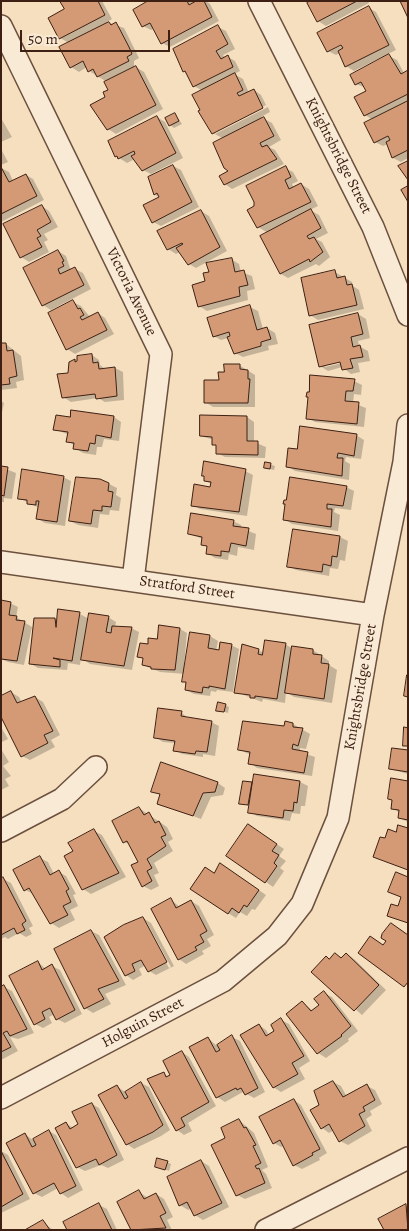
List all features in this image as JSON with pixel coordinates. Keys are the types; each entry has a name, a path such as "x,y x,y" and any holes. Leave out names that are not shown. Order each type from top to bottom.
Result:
{"street":[{"name":"Knightsbridge Street","path":"259,1 373,227 408,315"},
{"name":"Victoria Avenue","path":"1,26 161,354 133,580"},
{"name":"Knightsbridge Street","path":"277,936 302,904 338,818 373,615 406,462 408,425"},
{"name":"Stratford Street","path":"1,562 373,615"},
{"path":"1,831 62,799 96,767"},
{"name":"Holguin Street","path":"1,1098 223,981 277,936"},
{"path":"268,1229 408,1158"}],"building":[{"path":"60,1 98,1 105,15 59,39 48,18 64,9"},
{"path":"148,1 187,1 189,5 196,1 204,1 212,17 161,44 150,23 142,27 133,10"},
{"path":"310,1 357,1 317,22 307,3"},
{"path":"400,1 408,1 408,18"},
{"path":"369,6 389,45 345,67 338,51 343,48 341,45 327,52 317,33"},
{"path":"109,22 111,25 116,22 129,47 132,54 127,57 129,61 97,77 93,69 88,72 83,61 70,68 59,47"},
{"path":"218,25 228,44 216,51 221,59 228,55 233,67 193,87 185,71 183,72 173,49"},
{"path":"389,54 401,74 408,70 408,94 364,116 354,97 366,91 361,82 355,85 350,75"},
{"path":"136,66 156,105 107,130 90,105 105,97 103,92 108,90 104,82"},
{"path":"235,73 243,90 237,93 239,96 254,89 263,108 212,134 198,111 200,110 192,95"},
{"path":"408,101 408,150 392,158 386,142 390,140 388,136 374,143 364,123"},
{"path":"175,113 179,121 169,126 165,118"},
{"path":"157,116 176,153 142,171 131,156 135,154 134,151 118,159 117,156 115,157 108,141"},
{"path":"264,117 274,136 260,143 262,147 267,145 277,159 224,185 219,176 228,171 224,168 213,143"},
{"path":"408,161 408,180 398,166"},
{"path":"173,165 192,202 152,223 143,205 159,197 157,193 154,195 148,177"},
{"path":"286,166 291,177 285,180 289,189 301,183 311,202 257,228 247,210 254,206 254,202 246,186"},
{"path":"1,167 9,182 26,174 37,196 1,214"},
{"path":"408,186 408,202 401,190"},
{"path":"42,205 51,222 37,230 41,236 37,238 42,247 20,258 3,224"},
{"path":"311,209 321,228 307,236 309,239 314,237 323,252 310,262 309,259 280,274 260,236"},
{"path":"201,210 220,247 188,265 176,248 183,244 167,250 157,231"},
{"path":"58,250 64,261 62,262 64,266 58,269 60,274 75,267 84,285 42,306 23,268"},
{"path":"232,258 235,272 244,270 248,285 239,287 240,296 198,307 192,285 205,281 203,273 209,272 206,263"},
{"path":"335,270 337,278 345,276 347,285 352,284 357,305 309,316 301,278"},
{"path":"73,300 84,315 80,317 82,320 98,312 107,330 66,350 48,313"},
{"path":"250,305 257,330 267,327 271,339 261,342 261,346 234,354 227,337 230,336 229,332 213,337 207,318"},
{"path":"358,313 363,334 351,337 353,347 360,345 363,357 350,359 353,368 342,370 340,362 319,367 309,325"},
{"path":"1,343 6,343 7,351 13,350 17,376 9,378 10,384 1,385"},
{"path":"92,354 93,363 98,362 99,369 115,367 117,396 96,399 95,394 62,398 57,374 68,373 69,362 75,359 75,362 77,361 77,356"},
{"path":"224,364 240,364 240,369 248,370 248,379 250,379 248,403 204,403 204,380 219,380 218,372 224,372"},
{"path":"310,375 355,379 353,391 346,391 345,401 359,402 357,424 306,419 308,397 306,397 307,392 309,392"},
{"path":"71,410 114,416 111,438 96,435 95,444 90,443 88,451 73,449 74,443 66,442 68,432 53,430 56,415 70,417"},
{"path":"200,415 247,416 247,441 258,441 258,455 216,454 216,445 212,445 212,437 200,436"},
{"path":"300,426 357,434 354,456 338,453 337,458 343,458 342,476 286,467 288,448 297,449"},
{"path":"204,461 246,469 239,512 191,506 194,484 210,487 211,482 204,481 204,476 202,476"},
{"path":"265,462 271,463 270,469 264,468"},
{"path":"1,466 8,467 4,496 1,495"},
{"path":"22,469 64,476 57,522 36,519 39,501 36,501 36,505 27,504 27,500 18,499"},
{"path":"76,477 100,479 109,483 108,491 113,492 111,507 102,506 102,511 93,510 91,524 69,521"},
{"path":"290,477 347,486 343,506 327,504 327,509 332,509 331,527 283,520 285,504 283,504 284,500 286,500"},
{"path":"191,513 234,520 233,526 249,528 246,546 231,543 229,552 221,551 221,556 206,554 207,546 201,545 202,537 188,534"},
{"path":"293,529 340,536 337,557 332,556 331,566 323,564 322,572 287,567"},
{"path":"1,600 11,602 9,615 17,616 16,620 25,621 17,661 1,659"},
{"path":"58,609 80,612 72,661 53,658 60,660 60,667 29,664 34,618 55,618 56,627"},
{"path":"89,613 109,616 106,632 111,633 112,626 132,627 124,666 81,660"},
{"path":"159,625 180,628 175,670 151,669 151,667 142,665 143,658 137,657 140,643 148,644 148,638 157,639"},
{"path":"190,632 210,635 208,648 219,650 220,642 232,644 225,689 209,686 209,688 203,687 202,693 185,690 186,682 182,682"},
{"path":"265,640 286,643 277,699 255,696 255,698 250,698 250,695 234,693 242,644 259,649 258,654 262,655"},
{"path":"292,646 313,649 313,654 322,655 321,663 329,664 324,699 285,693"},
{"path":"408,675 408,697 404,696"},
{"path":"11,691 17,703 35,696 53,731 44,735 48,743 21,757 1,717 1,696"},
{"path":"218,702 226,704 224,712 216,711"},
{"path":"158,708 182,711 181,716 212,721 207,752 196,751 195,754 173,751 175,741 154,738"},
{"path":"243,721 284,726 285,721 293,723 293,727 303,728 298,746 293,744 292,749 308,752 304,773 248,764 250,752 238,750"},
{"path":"404,727 408,728 408,746 403,746"},
{"path":"392,748 408,750 408,772 389,769"},
{"path":"161,762 218,782 215,792 203,793 193,816 157,804 160,794 151,792"},
{"path":"254,774 300,781 297,803 294,802 293,811 284,810 283,818 248,813"},
{"path":"391,778 408,781 408,820 398,818 399,810 391,809 392,800 388,799"},
{"path":"243,781 252,782 248,805 239,804"},
{"path":"139,807 144,815 149,812 155,823 159,821 166,835 161,837 166,846 147,859 152,868 147,871 152,881 142,887 131,865 138,862 127,841 123,843 112,821"},
{"path":"248,824 277,844 272,851 279,855 274,863 277,866 265,883 226,856"},
{"path":"398,825 408,828 408,870 373,857 380,837 385,838 388,829 396,832"},
{"path":"94,829 119,873 82,890 64,856 73,851 68,843"},
{"path":"40,856 50,875 59,870 69,889 66,891 71,902 63,906 68,915 50,924 29,888 24,891 13,870"},
{"path":"220,863 259,890 247,907 244,905 239,913 232,908 228,914 190,889 205,867 214,873"},
{"path":"396,872 408,877 408,923 387,916 391,904 398,906 401,897 388,892"},
{"path":"3,877 26,921 22,924 25,930 17,934 14,928 1,935 1,879"},
{"path":"171,898 176,908 191,900 207,931 200,935 204,942 195,947 197,950 178,960 151,909"},
{"path":"143,917 167,962 148,972 141,960 132,964 135,971 125,976 104,937 123,925"},
{"path":"391,923 408,935 408,982 404,987 358,953 370,936 383,945 386,941 381,938 382,934"},
{"path":"91,930 119,981 98,989 104,999 84,1009 54,949"},
{"path":"335,953 341,958 346,953 379,985 354,1011 311,972 326,956 329,959"},
{"path":"38,961 42,970 52,964 75,1010 56,1020 50,1008 42,1012 45,1019 34,1025 9,976"},
{"path":"4,985 27,1029 10,1036 7,1031 3,1033 11,1047 1,1052 1,987"},
{"path":"324,991 351,1026 342,1036 317,1054 286,1014 302,1001 311,1011 319,1005 314,999"},
{"path":"281,1018 304,1056 292,1063 298,1074 273,1088 240,1035 259,1024 266,1036 274,1031 271,1025"},
{"path":"232,1035 258,1088 245,1095 241,1088 237,1090 236,1088 216,1098 189,1047 208,1037 216,1052 220,1050 217,1045"},
{"path":"182,1051 209,1102 181,1118 185,1126 176,1131 147,1079 164,1072 166,1077 170,1075 163,1061"},
{"path":"333,1081 343,1097 367,1084 375,1100 363,1107 365,1111 359,1114 365,1126 339,1142 329,1124 321,1129 310,1110 319,1105 314,1091"},
{"path":"141,1082 163,1125 126,1145 98,1095 117,1085 125,1099 128,1097 125,1092"},
{"path":"294,1099 320,1149 293,1166 280,1140 273,1144 259,1117"},
{"path":"92,1103 117,1155 99,1165 96,1159 76,1168 55,1128 66,1122 70,1129 78,1124 72,1112"},
{"path":"239,1119 256,1145 253,1146 261,1163 255,1166 257,1169 259,1168 265,1183 236,1196 211,1145 225,1138 221,1128"},
{"path":"49,1130 76,1186 60,1194 54,1183 33,1194 6,1143 25,1133 32,1147 36,1145 33,1139"},
{"path":"1,1151 23,1194 1,1207"},
{"path":"157,1158 168,1161 165,1170 155,1167"},
{"path":"201,1160 222,1203 194,1216 187,1202 179,1206 167,1177"},
{"path":"139,1190 144,1199 156,1193 166,1213 160,1216 166,1228 131,1230 117,1202"},
{"path":"99,1203 112,1230 67,1230 63,1222"},
{"path":"406,1204 408,1230 384,1230 378,1219"},
{"path":"43,1220 50,1230 25,1230"}]}
